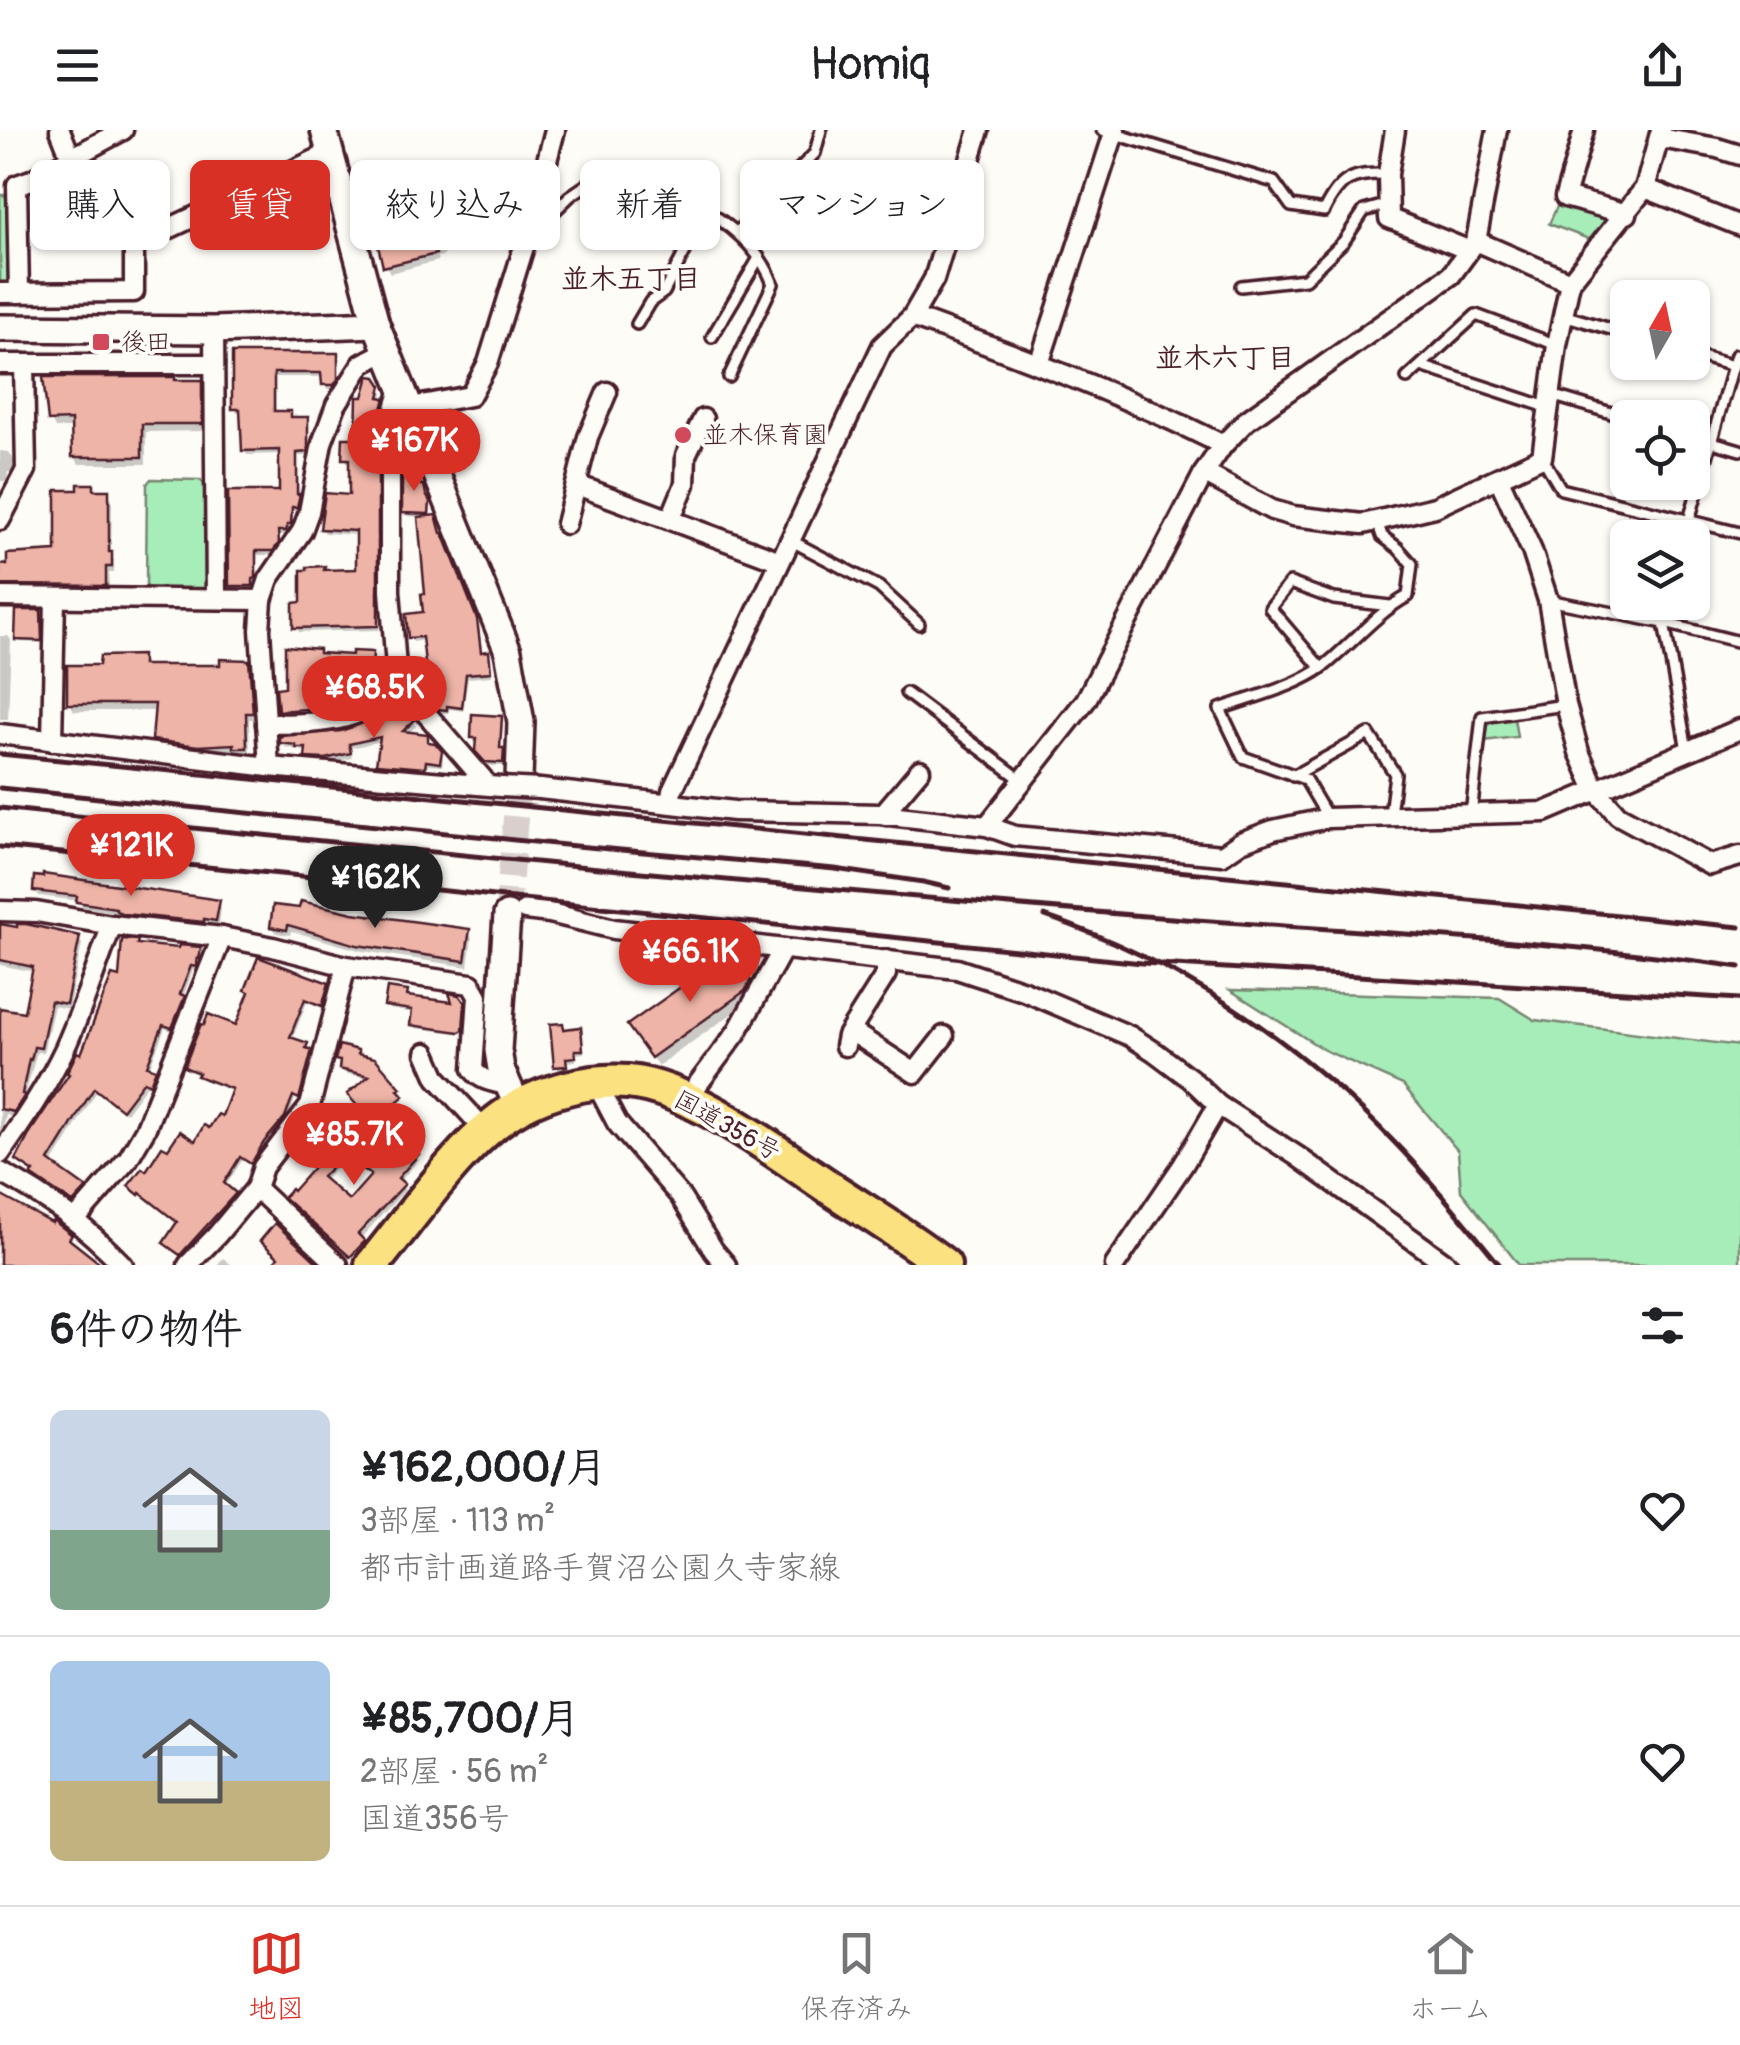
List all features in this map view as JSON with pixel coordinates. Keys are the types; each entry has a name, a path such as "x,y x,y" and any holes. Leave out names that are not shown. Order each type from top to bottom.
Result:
{"highway":[{"name":"国道356号","path":"372,1265 512,1096 538,1098 596,1083 627,1082 686,1100 738,1127 934,1262"}],"street":[{"path":"60,130 71,158"},
{"path":"122,130 31,180 8,185 10,293 134,292 134,245 327,141 376,324 508,651 521,722 511,785"},
{"path":"547,160 555,130"},
{"path":"670,803 672,791 882,346 912,318 934,279 978,130"},
{"path":"1395,130 1388,174 1389,218 1570,282"},
{"path":"987,826 1086,700 1204,473 1223,445 1246,421 1451,275 1472,246 1497,130"},
{"path":"1584,130 1565,196 1626,214"},
{"path":"1040,364 1110,131"},
{"path":"1204,473 1272,510 1364,524 1435,507 1542,457 1570,282 1645,188 1660,134 1740,155"},
{"path":"1645,188 1740,226"},
{"path":"406,397 470,396 488,363 523,250"},
{"path":"912,318 1158,412 1223,445"},
{"path":"0,328 214,330 376,324"},
{"path":"214,330 216,599"},
{"path":"269,767 260,630 262,600 269,579 302,531 322,443 336,404 362,364 386,352"},
{"path":"0,364 214,364"},
{"path":"0,520 26,470 24,364"},
{"path":"566,524 588,437 607,392"},
{"path":"266,724 323,723 363,712 387,697 397,680 390,591 390,424 406,397"},
{"path":"671,518 686,484 686,454 702,419"},
{"path":"1499,479 1532,551 1548,600 1566,705 1596,790 1618,816 1710,865 1740,856"},
{"path":"578,485 780,562"},
{"path":"0,597 262,600"},
{"path":"52,742 54,598"},
{"path":"397,680 483,779 511,785"},
{"path":"0,734 269,767 511,785 734,811 886,815 987,826 1015,836 1222,855 1241,842 1273,830 1328,818 1545,812 1740,729"},
{"path":"886,815 920,770"},
{"path":"0,910 222,937 346,966 471,984 478,996 472,1069 512,1096"},
{"path":"512,1096 498,1050 516,912 550,913 614,928 957,968 1130,1036 1191,1079 1218,1106 1297,1156 1448,1265"},
{"path":"0,1154 66,1045 112,924"},
{"path":"76,1220 128,1158 145,1130 222,937"},
{"path":"686,1100 737,1032 783,949"},
{"path":"886,960 886,974 848,1038 914,1073 944,1036"},
{"path":"188,1265 256,1188 263,1167 310,1106 346,966"},
{"path":"426,1053 437,1078 486,1131"},
{"path":"596,1083 617,1123 680,1196 726,1265"},
{"path":"1115,1265 1218,1106"},
{"path":"0,1172 76,1220 123,1265"},
{"path":"256,1188 338,1265"}],"lane":[{"path":"738,231 815,153 822,130"},
{"path":"1110,131 1274,182 1291,206 1324,211 1332,194 1355,175 1388,174"},
{"path":"560,206 580,189"},
{"path":"1241,286 1305,279 1344,241 1364,210 1389,204"},
{"path":"720,219 738,231 768,270 773,284 729,377"},
{"path":"637,324 650,302 664,292 686,250"},
{"path":"712,337 758,258"},
{"path":"1407,378 1476,315 1557,345"},
{"path":"1562,315 1610,329"},
{"path":"1542,457 1562,489 1688,520 1736,355 1740,356"},
{"path":"1710,359 1733,366"},
{"path":"1421,366 1610,414"},
{"path":"1711,442 1740,450"},
{"path":"1328,818 1305,778 1243,757 1220,709 1322,668 1390,606 1408,596 1412,564 1382,536 1377,521"},
{"path":"1710,526 1740,533"},
{"path":"790,540 878,587 919,624"},
{"path":"1322,668 1270,608 1290,583 1334,599 1390,606"},
{"path":"1548,600 1740,642"},
{"path":"1665,620 1687,750"},
{"path":"906,694 1023,780"},
{"path":"1471,814 1482,717 1566,705"},
{"path":"1293,776 1369,734 1395,774 1390,815"}],"green space":[{"path":"0,195 11,203 10,289 0,289"},
{"path":"1559,202 1605,215 1606,225 1594,241 1549,224"},
{"path":"151,479 200,480 209,488 208,585 200,592 152,592 146,585 147,484"},
{"path":"1514,718 1517,737 1483,741 1492,721"},
{"path":"1230,990 1499,998 1535,1020 1740,1046 1740,1265 1519,1265 1461,1191 1458,1151 1403,1085 1324,1050"}],"building":[{"path":"379,250 435,250 436,254 383,267"},
{"path":"232,353 338,353 338,379 334,385 322,385 321,373 274,373 274,411 308,417 308,452 297,453 300,494 297,507 292,507 291,524 286,531 278,531 279,543 273,551 256,551 253,586 229,586 228,491 279,491 279,450 242,451 240,409 232,409"},
{"path":"369,376 376,377 382,386 379,397 385,398 378,424 378,626 293,628 293,603 301,602 301,570 325,566 324,570 356,569 356,531 320,529 325,493 349,495 349,459 342,459 343,438 356,438 357,397 363,397"},
{"path":"43,377 202,380 202,424 142,424 142,457 72,457 71,420 48,421"},
{"path":"402,469 417,470 430,501 429,514 402,513"},
{"path":"78,484 94,484 94,490 109,490 112,567 106,567 106,586 0,585 0,564 7,565 7,554 56,551 56,490 78,490"},
{"path":"436,515 477,619 481,652 489,651 491,672 466,674 462,708 447,706 447,710 438,709 414,681 427,680 422,637 408,638 406,614 423,612 418,517"},
{"path":"16,610 41,610 42,641 15,640"},
{"path":"285,646 319,649 319,653 373,652 372,669 368,669 370,691 336,707 278,711 276,688 285,687"},
{"path":"142,655 142,665 220,665 220,659 249,660 253,713 246,713 247,748 152,740 155,704 67,704 67,665 99,665 100,656"},
{"path":"399,701 415,720 403,731 428,734 428,742 442,751 440,763 426,761 425,768 376,764 380,737 349,744 351,753 325,759 305,758 306,748 280,743 280,736 341,731 373,719 374,723"},
{"path":"472,714 502,716 503,763 485,762 475,751"},
{"path":"43,874 220,900 216,921 124,914 116,908 76,902 77,896 33,891 34,876"},
{"path":"301,901 353,913 470,929 465,961 357,945 288,925 287,930 270,927 273,905 299,908"},
{"path":"0,924 26,924 80,936 66,1004 51,1001 41,1048 34,1047 22,1094 25,1095 14,1112 0,1109 0,1008 24,1012 33,967 0,960"},
{"path":"122,939 138,940 137,944 201,947 197,967 191,966 180,994 185,996 172,1028 163,1025 147,1066 156,1069 150,1084 144,1081 122,1110 94,1088 49,1161 87,1188 73,1203 16,1160 69,1074 77,1052 81,1054 112,975 119,977"},
{"path":"726,955 733,955 751,981 745,991 651,1058 627,1025"},
{"path":"258,957 329,983 322,1006 305,999 290,1037 308,1043 306,1048 312,1050 299,1099 293,1096 285,1117 251,1164 240,1157 224,1183 236,1193 180,1255 163,1243 177,1222 128,1186 142,1168 146,1171 162,1146 168,1149 180,1131 195,1141 204,1125 209,1128 218,1114 222,1116 232,1089 184,1067 208,1014 236,1025"},
{"path":"387,988 408,991 407,996 452,1002 449,993 459,995 465,1003 463,1030 410,1025 412,1010 384,1006"},
{"path":"563,1023 564,1029 581,1027 583,1050 575,1050 576,1057 566,1058 567,1066 554,1067 550,1024"},
{"path":"339,1045 375,1058 401,1088 398,1090 404,1096 372,1123 347,1094 369,1076 339,1069 340,1061 335,1060"},
{"path":"380,1120 419,1154 398,1178 405,1184 358,1234 365,1241 350,1257 283,1197 330,1149 340,1158 322,1177 349,1200 371,1175 343,1153 353,1140 359,1145"},
{"path":"0,1195 52,1223 53,1220 72,1235 69,1239 102,1265 0,1265"},
{"path":"275,1223 320,1265 271,1265 278,1257 260,1241"}],"tunnel":[{"path":"507,915 519,779"}],"railway":[{"path":"0,754 1740,927"},
{"path":"0,788 835,869 949,888"},
{"path":"0,808 715,879 1145,916 1517,942 1740,967"},
{"path":"0,847 1142,963 1740,999"},
{"path":"1045,916 1143,956 1234,1008 1277,1038 1358,1106 1395,1143 1500,1265"}],"place":[{"name":"後田","path":"101,342"},
{"name":"並木保育園","path":"683,435"}],"district":[{"name":"並木五丁目","path":"631,279"},
{"name":"並木六丁目","path":"1225,358"}]}
